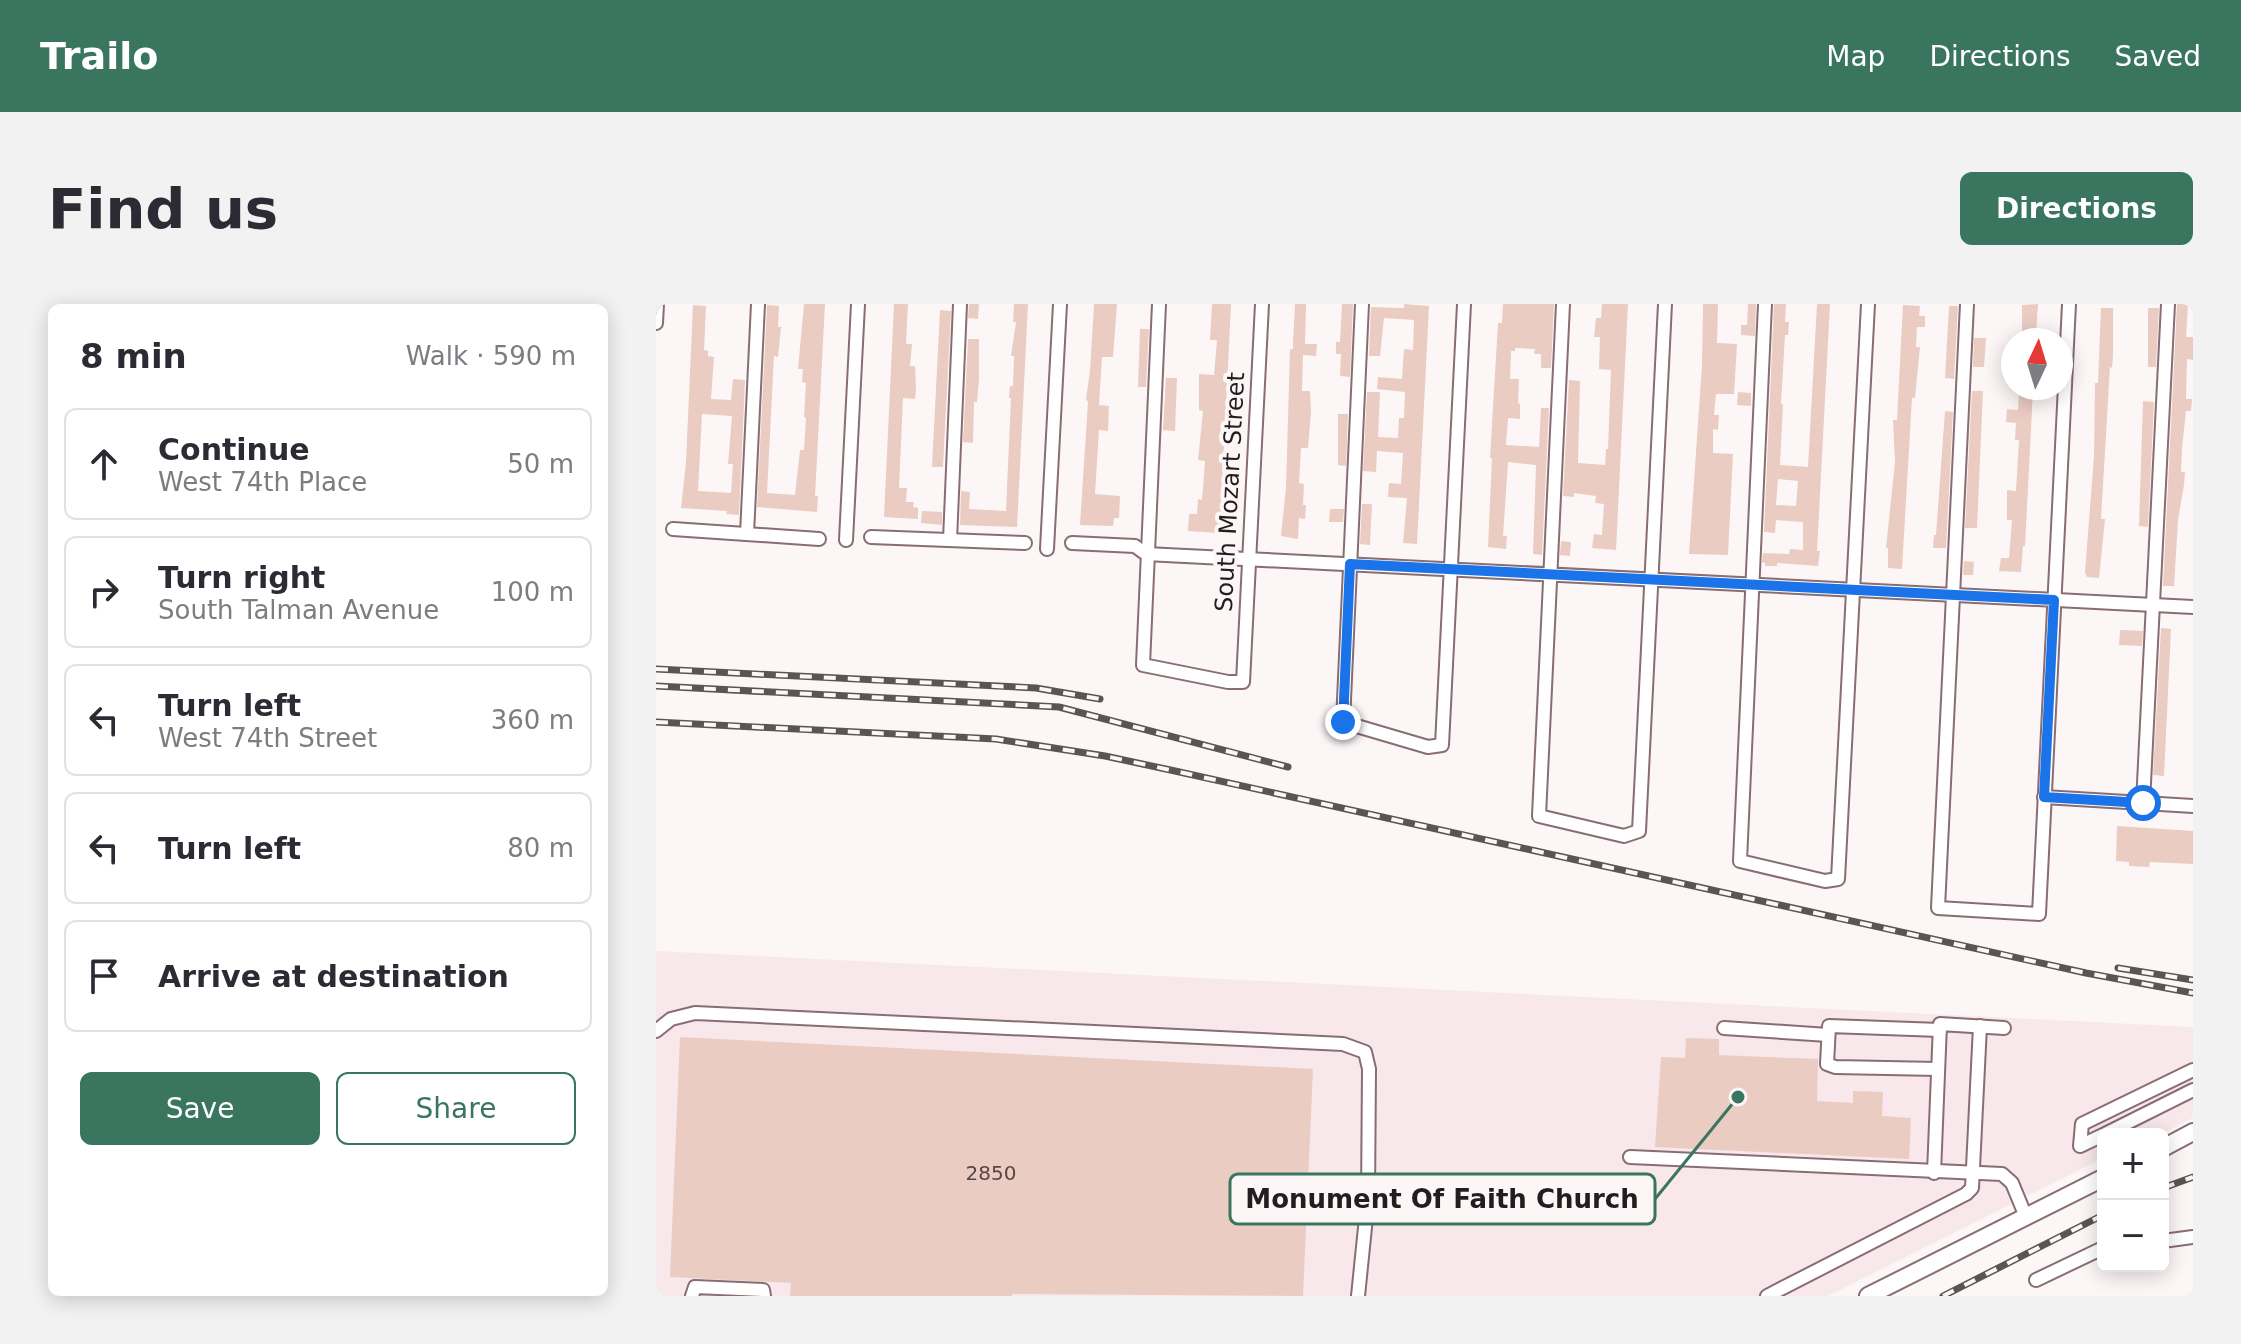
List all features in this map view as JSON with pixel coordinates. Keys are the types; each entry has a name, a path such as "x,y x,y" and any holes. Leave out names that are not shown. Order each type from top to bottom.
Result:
{"main road":[{"path":"2169,1145 2193,1132"},
{"path":"1868,1296 2097,1181"}],"street":[{"path":"656,323 657,304"},
{"path":"747,534 758,304"},
{"path":"846,540 858,304"},
{"path":"950,540 960,304"},
{"path":"1047,549 1060,304"},
{"path":"1146,554 1159,304"},
{"name":"South Mozart Street","path":"1146,554 1143,665 1228,682 1243,682 1262,304"},
{"path":"1362,304 1343,722 1428,747 1442,745 1464,304"},
{"path":"1563,304 1539,816 1624,836 1639,831 1665,304"},
{"path":"1765,304 1740,861 1825,881 1838,879 1868,304"},
{"path":"1967,304 1938,908 2039,914 2069,304"},
{"path":"2143,803 2168,304"},
{"path":"673,529 819,539"},
{"path":"871,537 1025,543"},
{"path":"1072,543 1135,546 1146,554 2193,607"},
{"path":"2044,797 2193,806"},
{"path":"656,1031 671,1019 695,1013 1343,1044 1365,1052 1369,1069 1368,1198 1358,1296"},
{"path":"1934,1173 1940,1024 2004,1028"},
{"path":"1938,1069 1835,1067 1827,1064 1828,1035 1829,1026 1940,1030"},
{"path":"1775,1294 1966,1194 1972,1188 1980,1026"},
{"path":"1724,1028 1828,1035"},
{"path":"2097,1138 2080,1146 2082,1124 2193,1070"},
{"path":"2116,1128 2193,1090"},
{"path":"1630,1157 2002,1174 2012,1183 2026,1217"},
{"path":"2169,1240 2193,1237"},
{"path":"2036,1280 2097,1251"},
{"path":"692,1296 695,1287 727,1292 763,1290 764,1296"}],"shaded area":[{"path":"656,951 2193,1027 2193,1118 2169,1130 2097,1128 2097,1161 1828,1296 656,1296"}],"building":[{"path":"804,304 825,304 815,496 818,496 817,512 757,507 767,305 779,306 778,327 781,327 778,357 774,356 767,493 795,495 800,450 804,450 806,418 806,383 802,382 803,369 798,369"},
{"path":"894,304 908,304 906,344 912,344 910,366 915,366 916,388 915,399 903,398 899,488 907,488 906,502 914,502 913,507 918,508 918,519 884,517"},
{"path":"969,304 979,304 978,319 968,318"},
{"path":"1014,304 1028,304 1017,527 960,525 961,491 970,492 969,509 1006,511 1009,398 1010,386 1013,386 1014,356 1011,356 1016,322 1013,322"},
{"path":"1094,304 1117,304 1113,357 1102,357 1099,405 1109,406 1108,431 1099,430 1095,494 1120,496 1119,518 1114,518 1113,526 1080,525"},
{"path":"1212,304 1231,304 1220,533 1188,531 1189,514 1197,514 1198,499 1202,500 1205,461 1198,460 1203,411 1199,410 1199,374 1214,375 1217,340 1210,340"},
{"path":"1295,304 1306,304 1305,344 1317,344 1316,356 1303,355 1302,391 1310,391 1311,412 1308,448 1301,448 1299,483 1304,484 1303,505 1306,505 1305,519 1299,518 1298,539 1281,536"},
{"path":"1342,304 1353,304 1350,377 1340,376 1341,354 1336,354 1336,342 1340,342"},
{"path":"1404,304 1429,306 1417,544 1403,543 1407,498 1388,497 1389,483 1401,484 1403,453 1377,451 1376,472 1363,471 1367,392 1380,392 1378,437 1398,438 1399,418 1404,418 1405,392 1377,389 1378,377 1402,379 1404,349 1413,350 1414,320 1384,318 1380,356 1369,356 1371,307 1404,308"},
{"path":"1503,304 1554,304 1551,368 1541,368 1541,354 1534,354 1535,349 1515,348 1511,351 1510,379 1519,379 1520,419 1508,418 1506,445 1539,447 1541,408 1549,408 1542,555 1533,554 1536,465 1508,462 1503,536 1507,536 1506,549 1488,547 1498,323 1502,323"},
{"path":"1602,304 1628,304 1616,550 1592,548 1594,534 1602,535 1604,504 1595,503 1596,496 1574,493 1574,497 1563,496 1569,380 1580,381 1578,463 1605,465 1611,370 1599,369 1600,337 1594,337 1596,318 1601,318"},
{"path":"1703,304 1718,304 1717,343 1737,344 1734,394 1716,394 1714,415 1719,415 1718,430 1713,429 1713,453 1733,454 1728,555 1689,554 1702,365"},
{"path":"1748,304 1756,304 1755,336 1741,335 1741,325 1747,325"},
{"path":"1774,304 1786,304 1785,322 1789,322 1788,335 1785,335 1780,465 1808,467 1817,304 1830,304 1818,566 1777,563 1777,566 1765,566 1762,562 1763,553 1789,554 1790,549 1803,550 1803,522 1776,520 1775,533 1764,532","holes":["1778,479 1798,481 1796,506 1776,505"]},
{"path":"2038,304 2036,328 2022,328 2022,305"},
{"path":"2177,304 2188,304 2186,337 2193,337 2193,360 2187,359 2186,399 2192,399 2191,411 2186,411 2182,448 2181,472 2185,472 2174,586 2163,586"},
{"path":"693,305 706,306 704,350 708,351 708,356 714,357 711,399 731,400 733,379 745,380 739,515 726,514 727,511 681,508","holes":["702,414 732,416 728,464 733,464 731,493 698,491"]},
{"path":"1903,305 1920,306 1919,316 1925,316 1925,327 1917,327 1916,347 1920,347 1915,398 1912,398 1902,569 1888,568 1886,548 1895,462 1893,420 1897,420"},
{"path":"1949,306 1958,306 1954,379 1945,378"},
{"path":"2101,308 2113,308 2113,356 2099,578 2087,577 2085,572"},
{"path":"2148,308 2159,308 2156,367 2148,367"},
{"path":"940,310 951,311 943,467 932,467"},
{"path":"1140,329 1149,329 1146,387 1138,387"},
{"path":"1974,338 1986,338 1984,367 1973,367"},
{"path":"968,339 979,339 973,443 963,442"},
{"path":"1166,378 1177,378 1175,431 1163,430"},
{"path":"1972,391 1983,391 1977,528 1965,528"},
{"path":"1738,392 1751,393 1751,406 1737,405"},
{"path":"2018,400 2032,400 2025,546 2021,572 1999,571 2001,558 2009,558 2012,520 2007,520 2007,490 2016,491 2019,440 2015,440 2016,423 2006,422 2007,409 2018,410"},
{"path":"2143,401 2154,402 2148,527 2139,526"},
{"path":"1945,411 1953,412 1946,548 1933,548 1936,535"},
{"path":"1338,414 1348,414 1346,466 1338,465"},
{"path":"1362,504 1372,504 1370,545 1360,544"},
{"path":"1330,509 1344,509 1343,522 1329,522"},
{"path":"922,511 942,512 942,525 921,523"},
{"path":"1561,541 1571,542 1570,556 1560,555"},
{"path":"1964,561 1974,562 1973,575 1963,575"},
{"path":"2161,628 2171,629 2164,776 2153,775"},
{"path":"2120,630 2143,631 2142,646 2119,645"},
{"path":"2117,826 2193,831 2193,864 2150,862 2149,867 2129,866 2129,862 2116,861"},
{"path":"680,1037 1313,1069 1303,1296 790,1296 791,1283 670,1277"},
{"path":"1686,1038 1719,1039 1719,1055 1818,1059 1817,1101 1853,1103 1853,1091 1883,1092 1882,1116 1911,1118 1909,1159 1655,1147 1661,1057 1685,1058"}],"railway":[{"path":"656,669 1036,688 1100,699"},
{"path":"656,686 1059,707 1288,767"},
{"path":"656,722 996,739 1105,756 2086,973 2193,993"},
{"path":"2118,968 2193,980"},
{"path":"2169,1186 2193,1177"},
{"path":"1943,1296 2097,1218"}],"place":[{"name":"Monument Of Faith Church","path":"1738,1097"}],"route":[{"path":"1343,722 1350,564 2054,600 2044,797 2143,803"}]}
